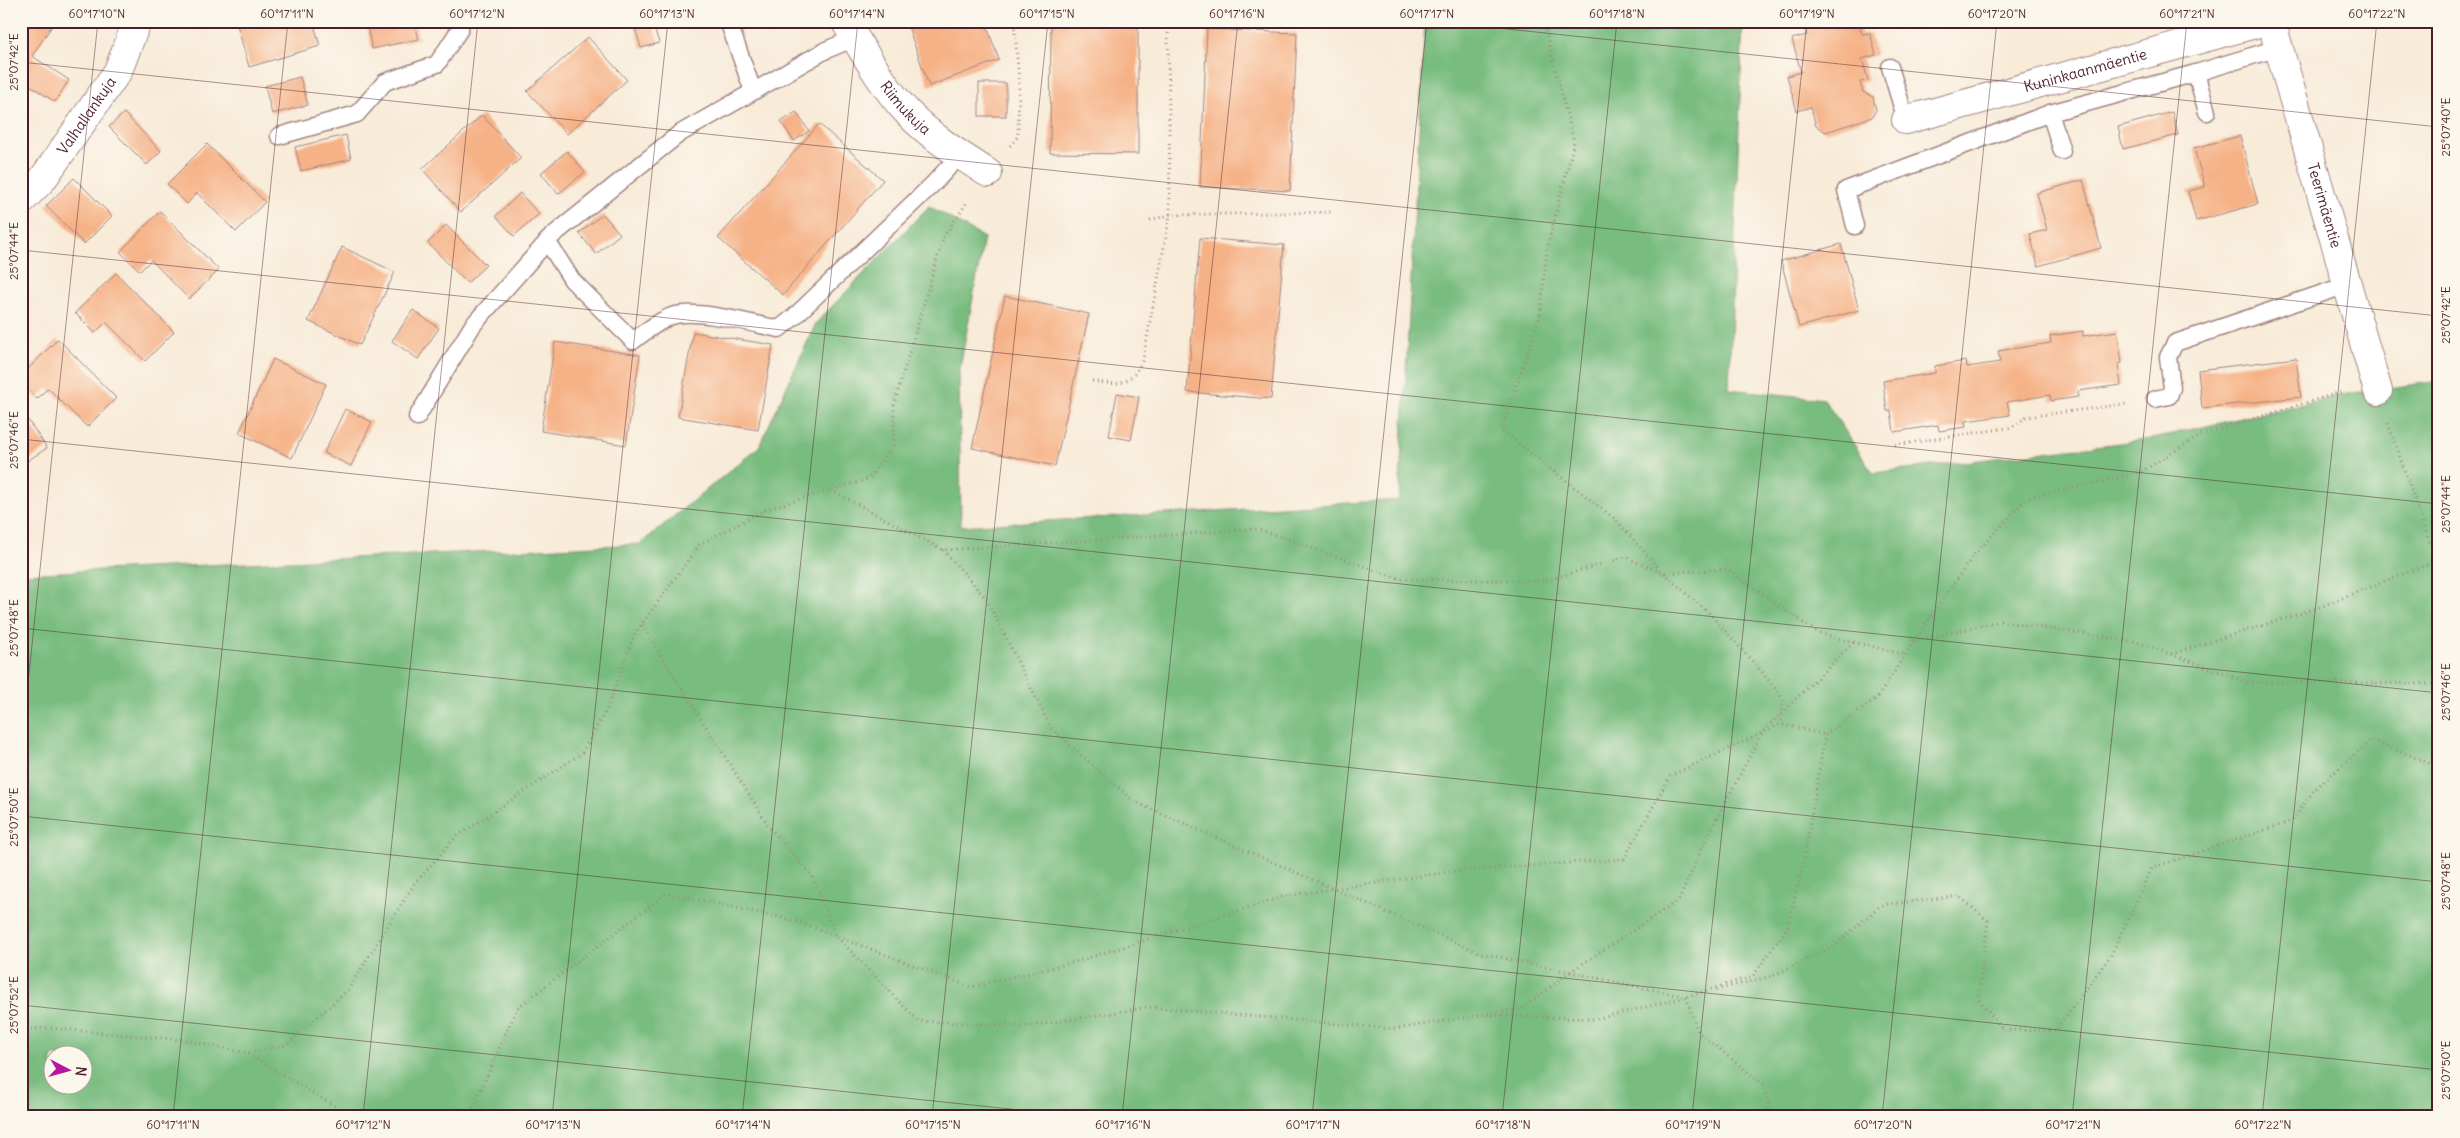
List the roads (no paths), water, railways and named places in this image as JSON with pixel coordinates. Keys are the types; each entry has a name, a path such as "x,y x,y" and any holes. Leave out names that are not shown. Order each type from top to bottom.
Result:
{"street":[{"name":"Valhallankuja","path":"21,201 42,180 118,71 137,21"},
{"name":"Kuninkaanmäentie","path":"1906,120 2266,21"},
{"name":"Teerimäentie","path":"2271,21 2378,391"},
{"name":"Riimukuja","path":"850,29 907,113 946,147 988,173"}],"lane":[{"path":"279,136 357,114 385,82 437,64 460,29 461,21"},
{"path":"728,21 753,91"},
{"path":"416,416 473,325 547,241 680,134 826,50 850,29"},
{"path":"1855,226 1846,190 2050,113 2196,73 2278,48"},
{"path":"1890,67 1906,120"},
{"path":"2196,73 2207,112"},
{"path":"2050,113 2062,151"},
{"path":"547,241 572,280 633,341 649,328 673,316 713,315 778,329 795,316 960,155"},
{"path":"2155,399 2169,396 2172,388 2168,357 2175,343 2346,285"}]}
